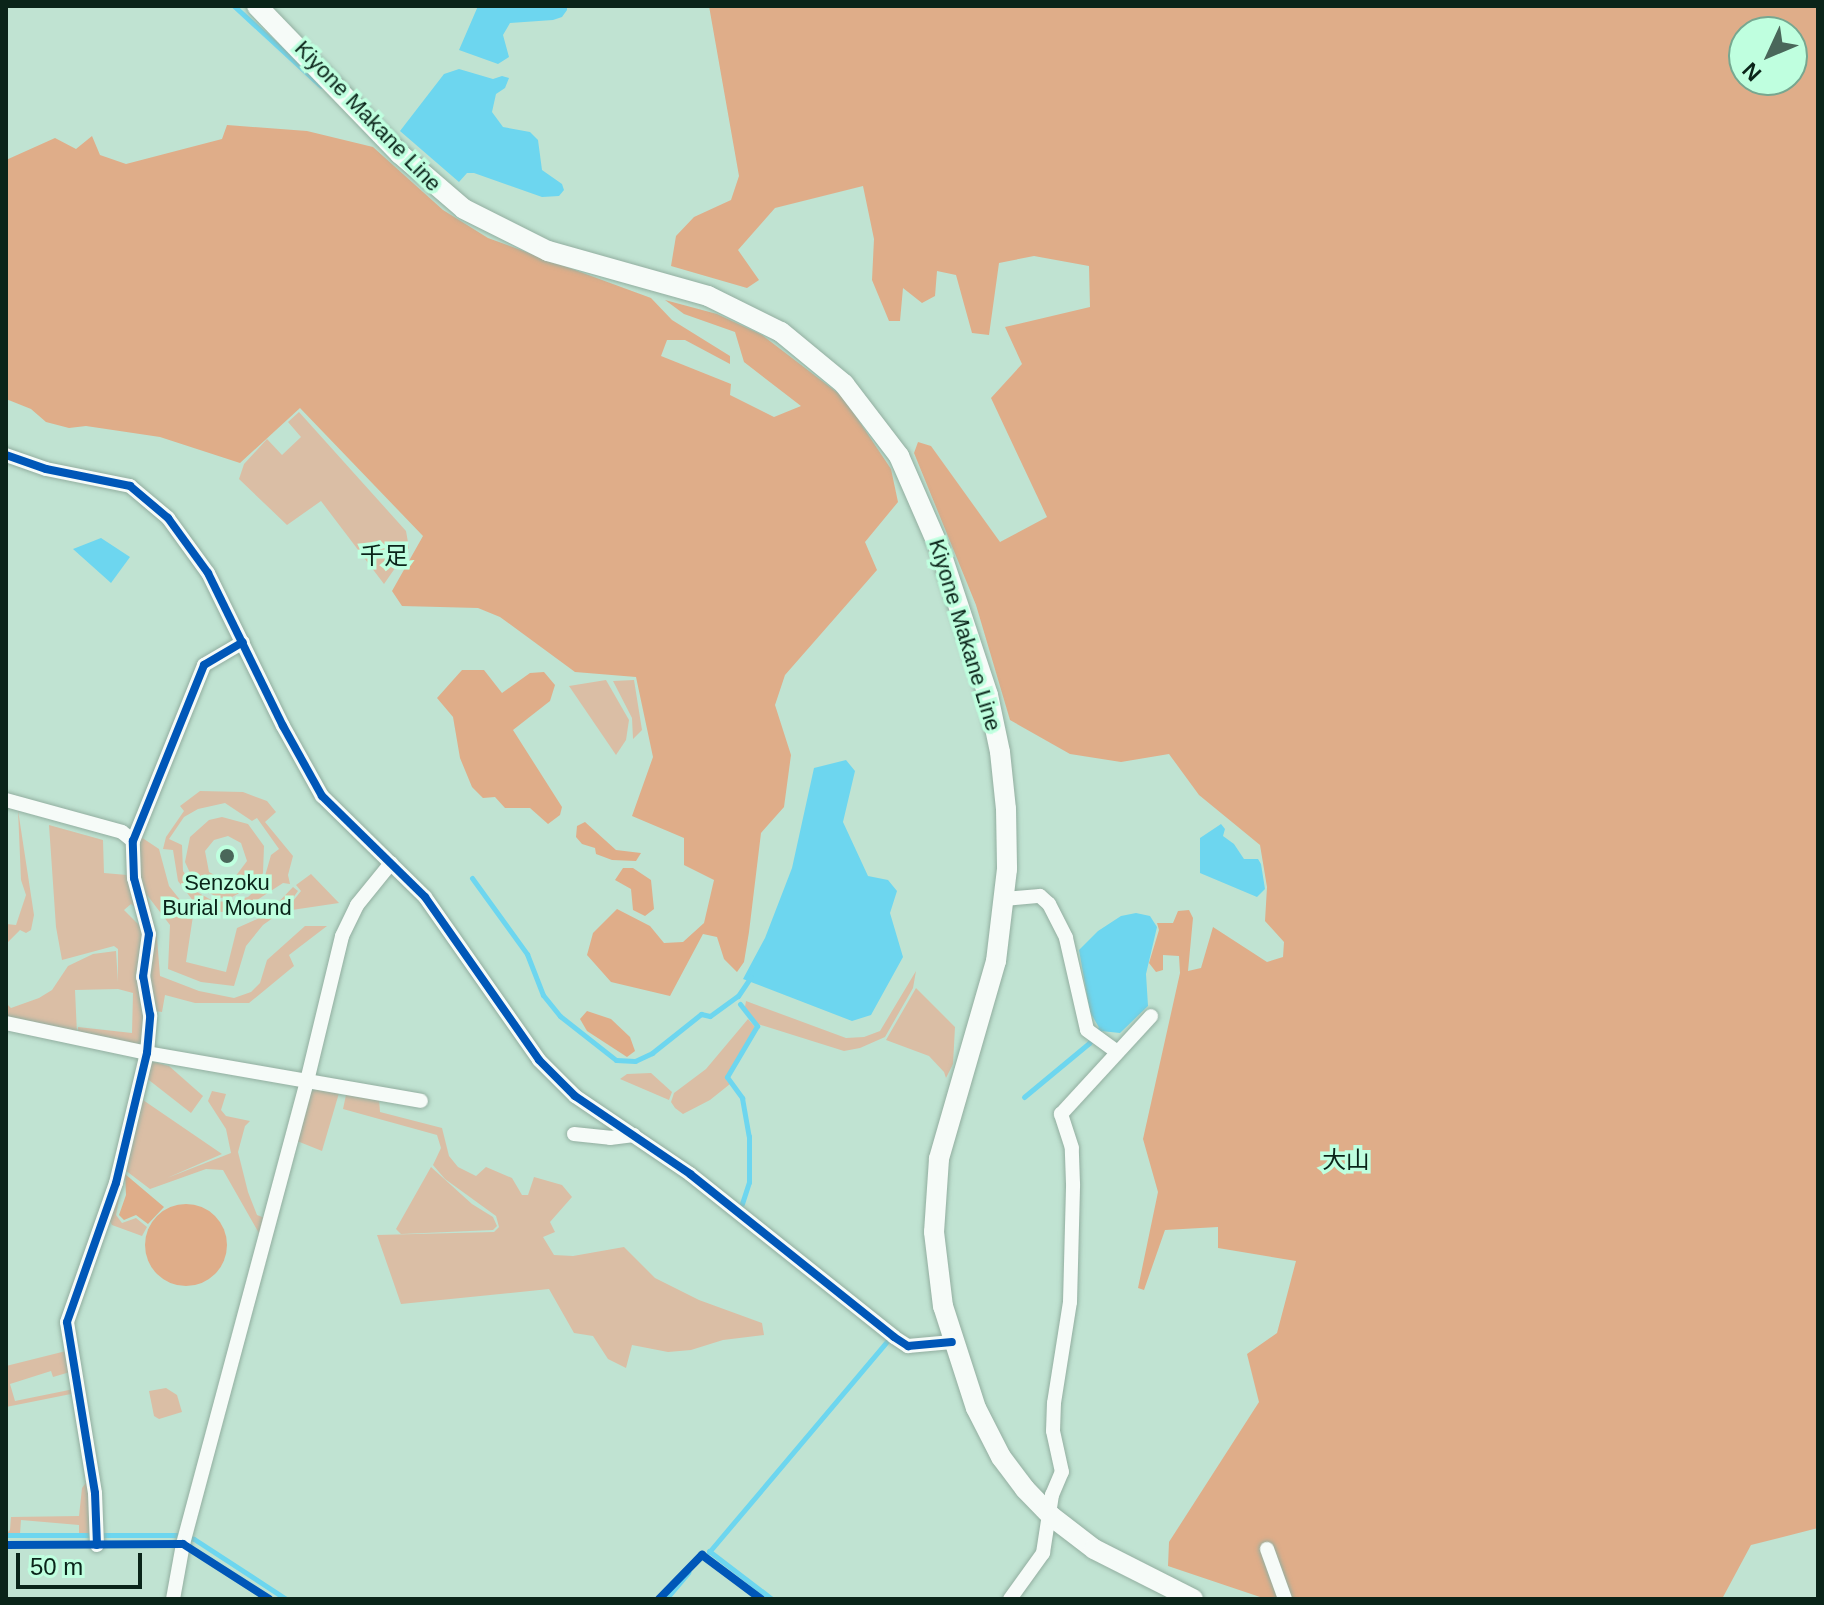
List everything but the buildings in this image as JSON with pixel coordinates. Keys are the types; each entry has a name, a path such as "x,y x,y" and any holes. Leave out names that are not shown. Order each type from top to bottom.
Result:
{"main road":[{"name":"Kiyone Makane Line","path":"257,6 400,154 464,209 548,251 675,286 737,308 802,347 865,407 899,456 920,497 988,695 1000,752 1006,809 1004,899 996,961 946,1123 936,1183 937,1270 952,1342 992,1441 1013,1474 1051,1516 1094,1549 1193,1599"}],"street":[{"path":"6,455 46,469 116,481 148,497 195,552 322,796 391,863 444,922 539,1060 575,1096 690,1174 894,1337 908,1346 952,1342"},
{"path":"97,1539 95,1493 67,1322 116,1183 147,1053 150,1015 143,977 149,934 134,878 133,841 204,665 243,642"},
{"path":"6,800 122,832 133,841"},
{"path":"173,1599 185,1538 346,923 363,896 391,863"},
{"path":"1004,899 1040,896 1049,904 1066,938 1079,1002 1094,1038 1117,1052"},
{"path":"1010,1599 1043,1553 1054,1488 1062,1472 1053,1431 1054,1403 1070,1302 1073,1184 1072,1148 1061,1114 1151,1016"},
{"path":"6,1023 147,1053 421,1101"},
{"path":"574,1134 610,1138 634,1135"},
{"path":"1267,1549 1285,1599"}],"shaded area":[{"path":"709,6 1818,6 1818,1528 1751,1545 1722,1599 1266,1599 1168,1566 1169,1542 1259,1402 1247,1354 1277,1333 1296,1261 1218,1248 1218,1227 1165,1230 1144,1290 1138,1288 1158,1192 1143,1139 1180,973 1179,956 1163,955 1163,970 1156,972 1149,963 1159,930 1157,923 1173,923 1178,911 1189,910 1193,918 1188,971 1201,968 1213,927 1267,962 1283,957 1284,942 1265,921 1267,887 1260,845 1199,795 1169,754 1121,762 1070,754 1010,720 976,605 914,453 918,442 931,446 1000,542 1047,517 991,398 1022,364 1005,327 1090,307 1089,266 1034,256 999,263 989,335 972,333 956,275 937,271 935,296 922,303 903,288 900,321 889,321 872,280 874,239 863,186 775,208 738,250 759,280 747,288 671,266 676,236 694,217 731,200 739,176"},
{"path":"227,125 307,131 373,147 443,210 488,238 651,298 672,320 730,356 730,364 685,340 667,340 661,356 731,384 730,395 774,417 801,406 744,362 735,332 684,314 665,300 717,314 762,335 843,397 891,469 898,502 865,542 877,570 785,675 775,705 791,755 784,807 761,833 744,962 737,972 724,959 717,937 703,934 670,996 611,982 587,955 593,933 617,909 650,926 664,943 683,942 704,923 714,880 684,865 684,838 632,816 653,757 636,677 575,672 500,617 478,608 402,606 392,591 423,536 300,408 240,463 160,437 86,426 69,428 46,422 31,409 6,399 6,160 55,138 76,149 92,136 100,155 126,164 222,139"},
{"path":"299,412 406,531 409,548 384,584 321,501 287,525 239,479 244,464 267,439 282,455 301,437 288,422"},
{"path":"462,670 484,670 502,693 530,673 544,672 555,685 550,701 513,730 562,807 560,815 548,824 530,808 505,808 495,797 483,798 472,787 460,758 453,717 437,698"},
{"path":"606,680 629,720 626,740 616,755 569,686"},
{"path":"634,680 642,730 633,739 632,718 613,681"},
{"path":"200,791 243,792 267,801 276,812 265,822 293,856 288,875 290,884 283,883 240,911 221,912 194,902 178,881 173,850 163,849 166,837 184,811 180,806","holes":["225,803 252,821 257,818 279,849 271,855 263,883 248,897 231,902 213,901 197,892 183,871 182,845 169,839 184,817 198,809"]},
{"path":"18,810 34,915 31,930 26,933 20,930 6,944 6,924 16,925 26,895 21,880"},
{"path":"222,817 248,824 264,846 263,873 256,884 232,897 219,898 196,886 185,862 190,837 209,820","holes":["228,836 241,843 247,861 235,877 222,879 209,872 205,851 214,840"]},
{"path":"585,822 616,850 641,853 636,861 612,860 596,854 595,848 582,844 576,837 577,826"},
{"path":"49,825 103,840 104,873 127,875 136,908 131,904 124,910 140,926 143,939 145,1016 140,1047 78,1034 78,1027 132,1033 133,993 118,989 75,990 77,1034 6,1021 6,1003 11,1008 39,998 52,990 68,966 93,954 116,951 118,982 118,949 114,946 62,960 56,927"},
{"path":"141,837 159,849 169,886 193,916 186,962 226,972 237,928 266,915 293,887 298,891 284,910 263,925 246,946 234,986 201,982 168,969 170,925 147,895 157,938 160,976 199,991 234,998 251,992 260,983 267,960 305,926 327,926 289,955 294,966 249,1003 195,1003 165,995 162,1012 155,1011 150,983 153,951 138,859"},
{"path":"623,868 633,868 651,880 654,909 645,916 633,910 631,889 615,880"},
{"path":"311,874 339,903 285,911 301,891 296,885"},
{"path":"916,971 913,988 885,1037 860,1048 844,1051 758,1024 745,1007 746,1001 846,1038 864,1037 880,1031"},
{"path":"916,988 955,1027 953,1064 946,1078 929,1056 886,1040"},
{"path":"587,1011 611,1019 630,1037 635,1051 627,1057 587,1031 580,1019"},
{"path":"748,1019 755,1027 725,1078 730,1084 710,1100 683,1114 675,1108 671,1102 674,1093 706,1069"},
{"path":"150,1061 169,1066 203,1096 191,1113 145,1077"},
{"path":"651,1073 672,1092 669,1100 620,1079 627,1074"},
{"path":"316,1088 339,1093 322,1151 297,1141 311,1091"},
{"path":"212,1091 226,1094 221,1110 226,1116 250,1121 245,1126 238,1152 257,1215 265,1218 260,1235 223,1170 206,1169 150,1189 125,1170 143,1100 222,1154 167,1178 231,1153 226,1129 208,1101"},
{"path":"346,1095 379,1099 380,1112 442,1128 449,1156 458,1167 476,1176 486,1167 512,1178 522,1195 528,1195 534,1177 562,1185 572,1197 550,1222 555,1232 543,1237 554,1255 573,1256 624,1247 655,1278 699,1300 762,1323 764,1335 668,1352 632,1345 626,1368 608,1359 593,1336 574,1333 549,1289 401,1304 377,1235 494,1232 499,1227 496,1216 445,1179 433,1165 441,1148 437,1135 343,1109"},
{"path":"431,1167 472,1204 493,1217 497,1226 493,1230 401,1234 396,1229"},
{"path":"124,1173 116,1215 122,1223 136,1218 147,1227 142,1236 112,1225 108,1218"},
{"path":"125,1174 164,1207 148,1224 136,1215 124,1220 119,1215 126,1195"},
{"path":"186,1204 202,1207 215,1216 224,1229 227,1245 224,1261 215,1274 202,1283 186,1286 170,1283 157,1274 148,1261 145,1245 148,1229 157,1216 170,1207"},
{"path":"66,1351 70,1372 53,1377 51,1371 10,1384 15,1401 74,1389 71,1394 6,1407 6,1366"},
{"path":"166,1388 177,1395 182,1412 159,1419 154,1416 149,1391"},
{"path":"90,1477 93,1533 79,1533 79,1525 21,1520 20,1534 6,1534 10,1530 11,1517 79,1516 82,1488"}],"water":[{"path":"478,6 567,6 567,10 562,17 553,20 510,23 503,35 509,57 498,64 459,50"},
{"path":"459,69 493,79 502,76 509,78 505,88 496,94 492,112 503,127 530,132 538,140 542,170 562,184 564,190 559,196 542,197 474,173 467,173 459,182 400,131 444,74"},
{"path":"101,538 130,557 111,583 73,549"},
{"path":"846,760 855,771 843,822 868,876 888,880 897,891 890,913 903,957 871,1015 852,1021 743,979 765,938 792,868 814,768"},
{"path":"1221,824 1225,829 1223,836 1234,844 1244,859 1258,859 1261,864 1265,889 1257,897 1200,873 1200,838"},
{"path":"1136,913 1150,916 1157,927 1146,974 1148,1006 1120,1033 1101,1031 1090,1012 1079,950 1098,931 1121,916"}],"waterway":[{"path":"234,6 321,86"},
{"path":"472,878 527,954 543,995 560,1016 616,1060 635,1061 652,1053 701,1014 710,1016 738,996 751,977"},
{"path":"740,1004 757,1026 727,1077 742,1098 749,1136 749,1182 742,1204"},
{"path":"1024,1097 1089,1043 1104,1024"},
{"path":"709,1552 887,1341"},
{"path":"6,1535 178,1535 194,1539 286,1599"},
{"path":"709,1551 772,1599"},
{"path":"666,1599 689,1572"}],"cycle path":[{"path":"6,455 46,469 130,486 168,518 208,573 283,726 322,796 425,897 539,1060 575,1096 690,1174 894,1337 908,1346 952,1342"},
{"path":"97,1545 95,1493 67,1322 116,1183 147,1053 150,1015 143,977 149,934 134,878 133,841 204,665 243,642"},
{"path":"6,1545 183,1544 269,1599"},
{"path":"659,1599 702,1555 761,1599"}],"place":[{"name":"Senzoku Burial Mound","path":"227,856"}],"district":[{"name":"千足","path":"384,556"},
{"name":"大山","path":"1346,1160"}]}
